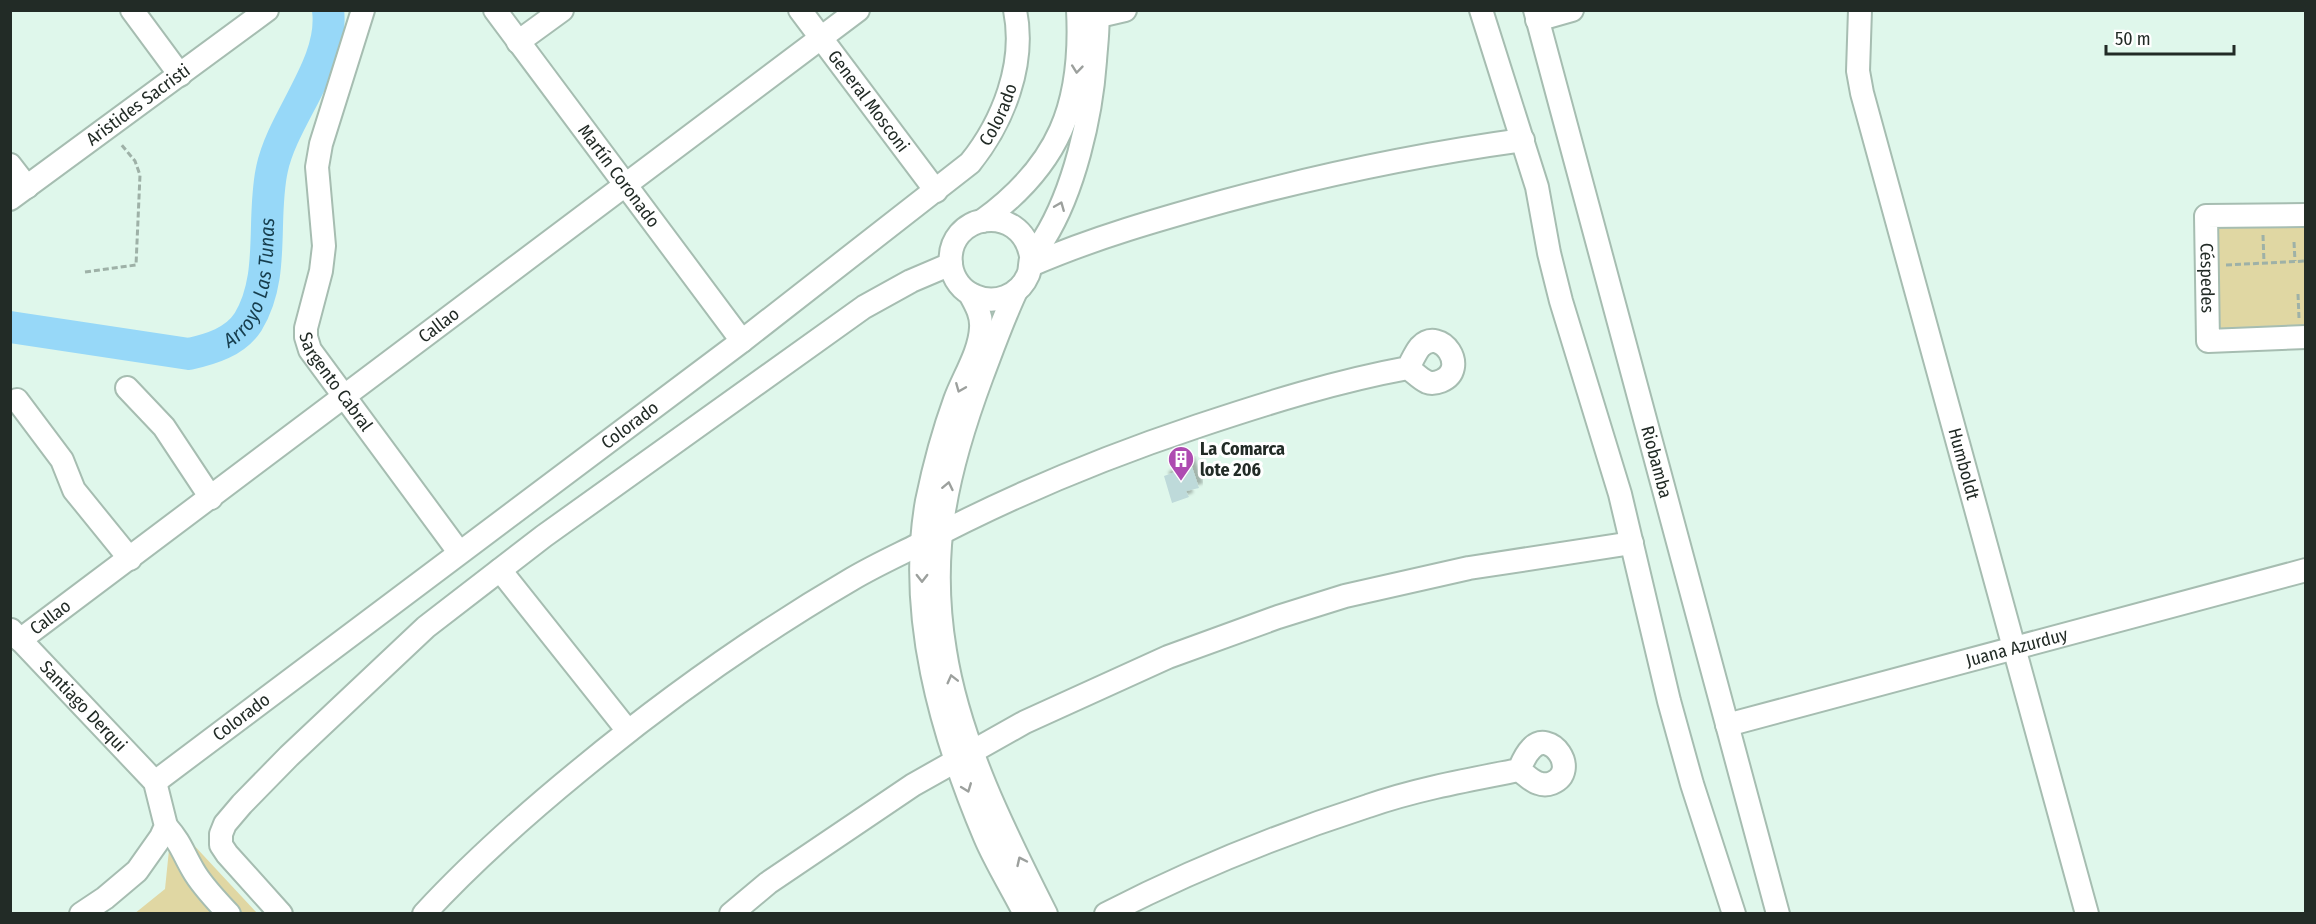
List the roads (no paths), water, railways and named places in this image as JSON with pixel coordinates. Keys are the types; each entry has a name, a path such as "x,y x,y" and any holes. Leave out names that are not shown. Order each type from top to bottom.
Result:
{"street":[{"path":"132,10 180,75"},
{"name":"Aristides Sacristi","path":"19,193 267,10"},
{"name":"Sargento Cabral","path":"363,10 321,144 317,167 324,246 321,271 306,328 306,337 310,350 459,552"},
{"name":"Martín Coronado","path":"495,10 742,341"},
{"path":"518,42 562,10"},
{"name":"General Mosconi","path":"800,10 936,191"},
{"name":"Callao","path":"15,635 130,559 858,10"},
{"name":"Colorado","path":"155,782 742,341 970,163 995,126 1008,94 1017,53 1014,10"},
{"path":"1088,15 1125,10"},
{"path":"1481,10 1537,187 1549,253 1561,301 1620,494 1677,732 1734,914"},
{"path":"1536,15 1572,10"},
{"name":"Humboldt","path":"1860,10 1858,71 1862,93 2087,914"},
{"path":"1088,15 1093,88 1077,161 1046,238 1031,260 1024,284 1005,298 981,299 970,294 954,276 951,264 956,240 963,231 1001,207 1035,174 1057,140 1068,114 1076,78 1079,46 1088,15"},
{"name":"Riobamba","path":"1536,15 1778,914"},
{"path":"1031,260 1055,255 1180,214 1333,173 1434,152 1523,140"},
{"path":"10,165 19,193"},
{"name":"Céspedes","path":"2306,215 2206,216 2208,341 2306,337"},
{"path":"982,221 1001,221 1011,224 1025,238 1031,260"},
{"path":"281,914 227,854 221,845 221,834 225,824 242,804 289,756 419,634 544,536 839,323 911,281 951,264"},
{"path":"931,537 944,503 955,453 1004,316 1016,291"},
{"path":"970,294 979,312 981,328 978,343 954,402 935,465 931,537 922,597 936,687 965,757 986,839 1025,914"},
{"path":"423,914 530,811 628,730 711,670 854,578 931,537 1022,494 1164,437 1293,397 1372,375 1408,368"},
{"path":"127,388 164,427 211,498"},
{"path":"17,400 62,460 74,490 130,559"},
{"path":"731,914 768,883 913,785 1025,722 1168,657 1278,617 1345,596 1468,568 1632,543"},
{"path":"500,570 628,730"},
{"name":"Juana Azurduy","path":"1727,725 2306,570"},
{"name":"Santiago Derqui","path":"15,635 155,782"},
{"path":"965,757 988,790 1046,914"},
{"path":"1106,914 1184,876 1249,849 1369,805 1449,784 1519,770"},
{"path":"155,782 166,826 180,842 192,869 204,887 229,914"},
{"path":"81,914 105,898 137,871 166,826"}],"waterway":[{"name":"Arroyo Las Tunas","path":"10,327 189,354 222,344 243,329 257,304 262,286 272,169 286,130 324,50 328,30 328,10"}],"place":[{"name":"La Comarca lote 206","path":"1181,482"}]}
